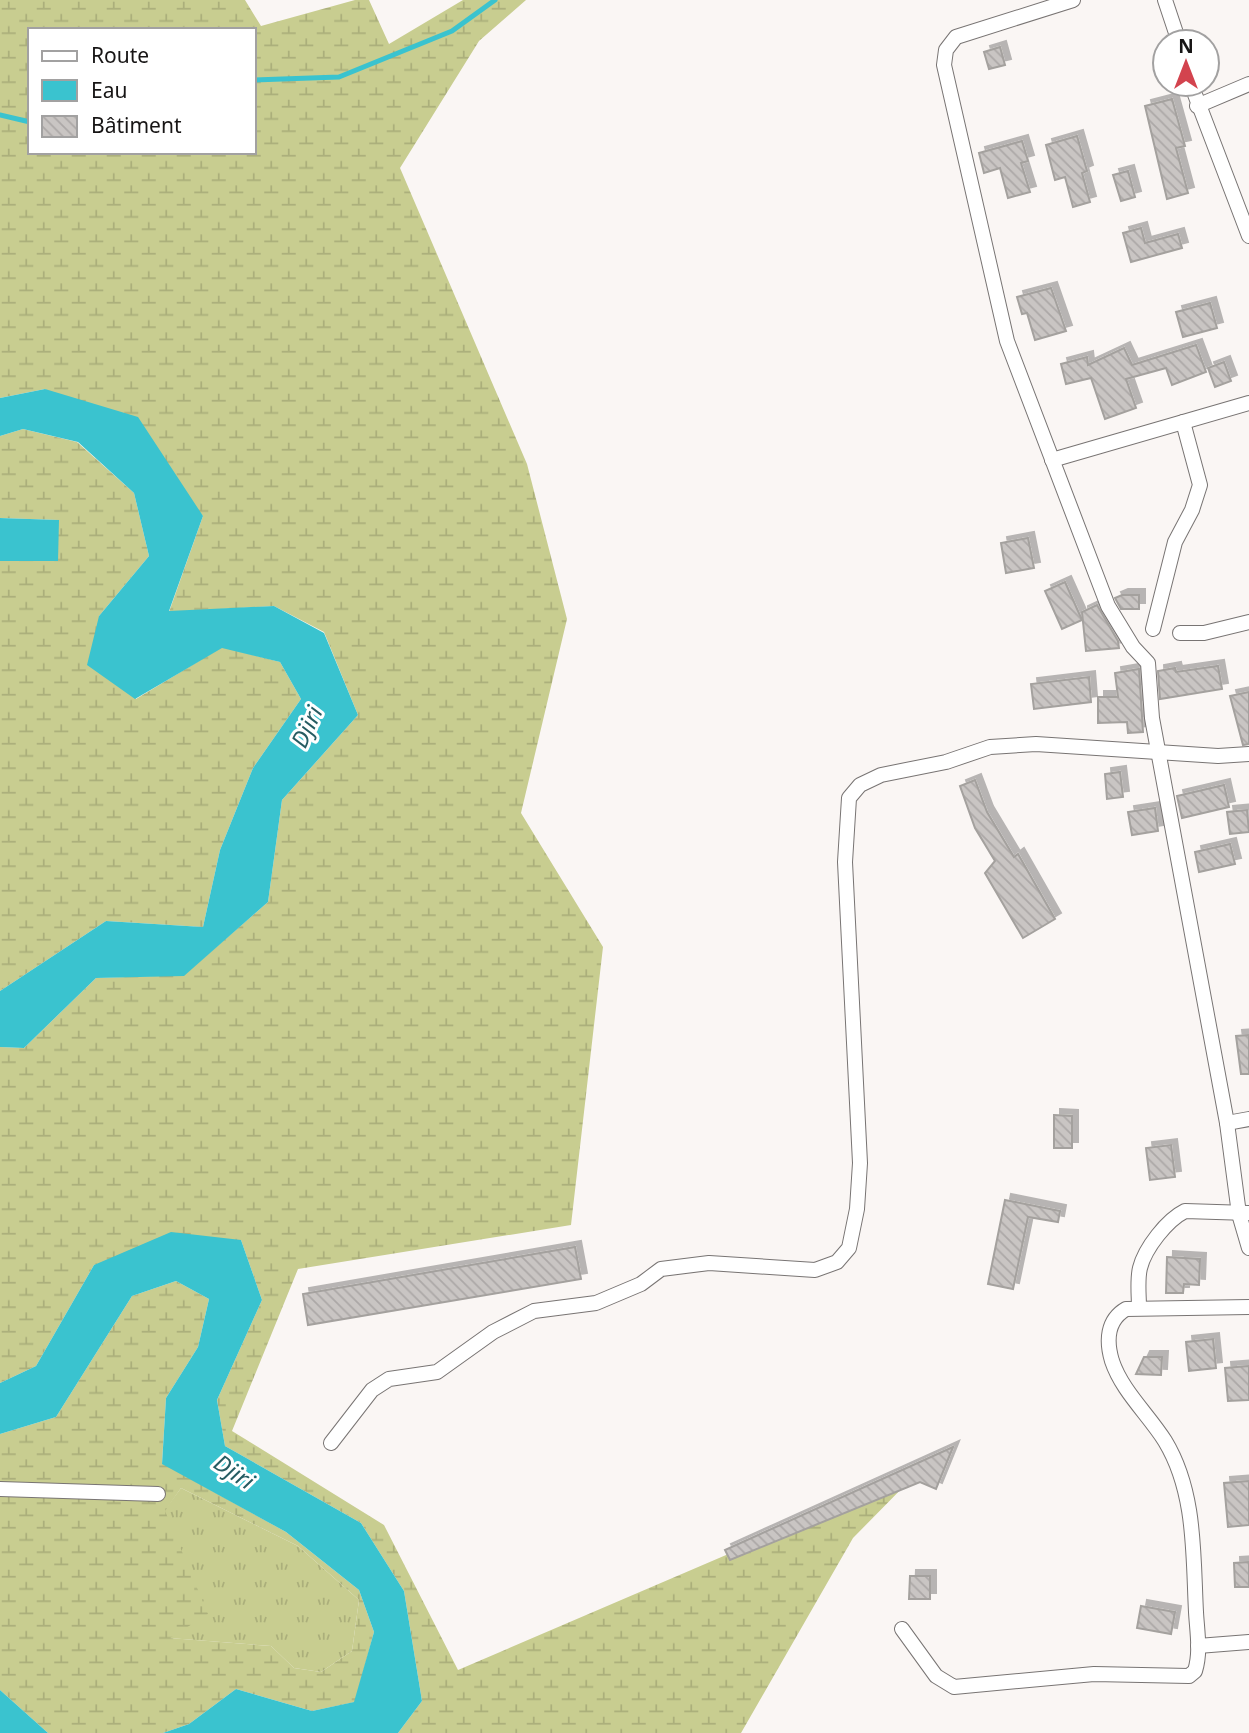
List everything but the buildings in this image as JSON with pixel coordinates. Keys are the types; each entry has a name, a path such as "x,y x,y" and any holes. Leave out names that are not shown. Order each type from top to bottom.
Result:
{"street":[{"path":"1073,0 956,37 946,50 944,65 1007,341 1108,606 1133,647 1148,663 1152,718 1249,1248"},
{"path":"1166,0 1175,28"},
{"path":"1198,106 1249,84"},
{"path":"1195,98 1247,217 1249,236"},
{"path":"1052,460 1249,403"},
{"path":"1153,629 1175,542 1192,510 1200,485 1183,422"},
{"path":"1180,633 1204,633 1249,622"},
{"path":"331,1443 372,1390 389,1379 437,1371 493,1332 534,1311 596,1303 642,1284 661,1269 709,1263 815,1270 838,1262 849,1248 857,1209 860,1163 845,862 849,798 860,785 881,775 946,762 990,747 1036,744 1218,755 1249,754"},
{"path":"1227,1124 1249,1119"},
{"path":"1139,1308 1140,1269 1145,1256 1177,1216 1185,1211 1244,1213"},
{"path":"902,1629 936,1676 954,1687 1094,1674 1189,1676 1198,1662 1192,1524 1166,1443 1120,1379 1111,1359 1110,1328 1113,1320 1126,1309 1249,1307"},
{"path":"0,1489 158,1494"},
{"path":"1198,1646 1249,1642"}],"green space":[{"path":"0,0 245,0 261,26 355,0 369,0 389,44 463,0 526,0 479,41 400,168 527,464 567,619 521,813 603,947 571,1225 298,1269 232,1431 384,1525 458,1670 917,1473 853,1538 741,1733 398,1733 422,1701 404,1591 361,1523 225,1446 217,1400 262,1300 241,1240 94,1265 36,1366 0,1383 0,1047 24,1048 96,978 184,975 268,902 282,800 358,715 324,632 274,606 169,612 203,516 45,389 0,398"},
{"path":"23,429 77,442 134,493 149,556 99,616 136,699 222,647 280,662 301,699 253,768 220,850 203,927 106,921 0,991 0,561 58,561 58,520 0,518 0,436"},
{"path":"176,1281 209,1299 198,1347 166,1398 162,1463 286,1532 359,1590 374,1632 355,1702 312,1711 236,1689 189,1724 163,1733 48,1733 0,1690 0,1434 56,1417 132,1296","holes":["181,1488 298,1546 359,1600 352,1651 321,1672 294,1668 271,1646 170,1638 208,1614 165,1511"]},
{"path":"181,1488 298,1546 359,1600 352,1651 321,1672 294,1668 271,1646 169,1638 164,1511"}],"water":[{"name":"Djiri","path":"45,389 138,417 203,516 169,611 274,606 324,633 358,715 282,800 268,902 184,976 96,978 24,1048 0,1047 0,991 106,921 203,927 220,850 253,768 301,699 280,662 222,648 135,699 87,665 99,616 149,556 134,493 78,442 23,429 0,436 0,398"},
{"path":"0,518 59,520 58,561 0,561"},
{"name":"Djiri","path":"171,1232 241,1240 262,1300 217,1400 225,1446 361,1523 404,1591 422,1701 398,1733 163,1733 189,1724 236,1689 312,1711 354,1702 374,1632 359,1590 286,1532 162,1464 166,1398 198,1347 209,1299 176,1281 132,1296 56,1417 0,1434 0,1383 36,1366 94,1265"},
{"path":"0,1690 48,1733 0,1733"}],"waterway":[{"path":"256,80 339,77 452,31 495,0"},
{"path":"0,115 28,122"}]}
